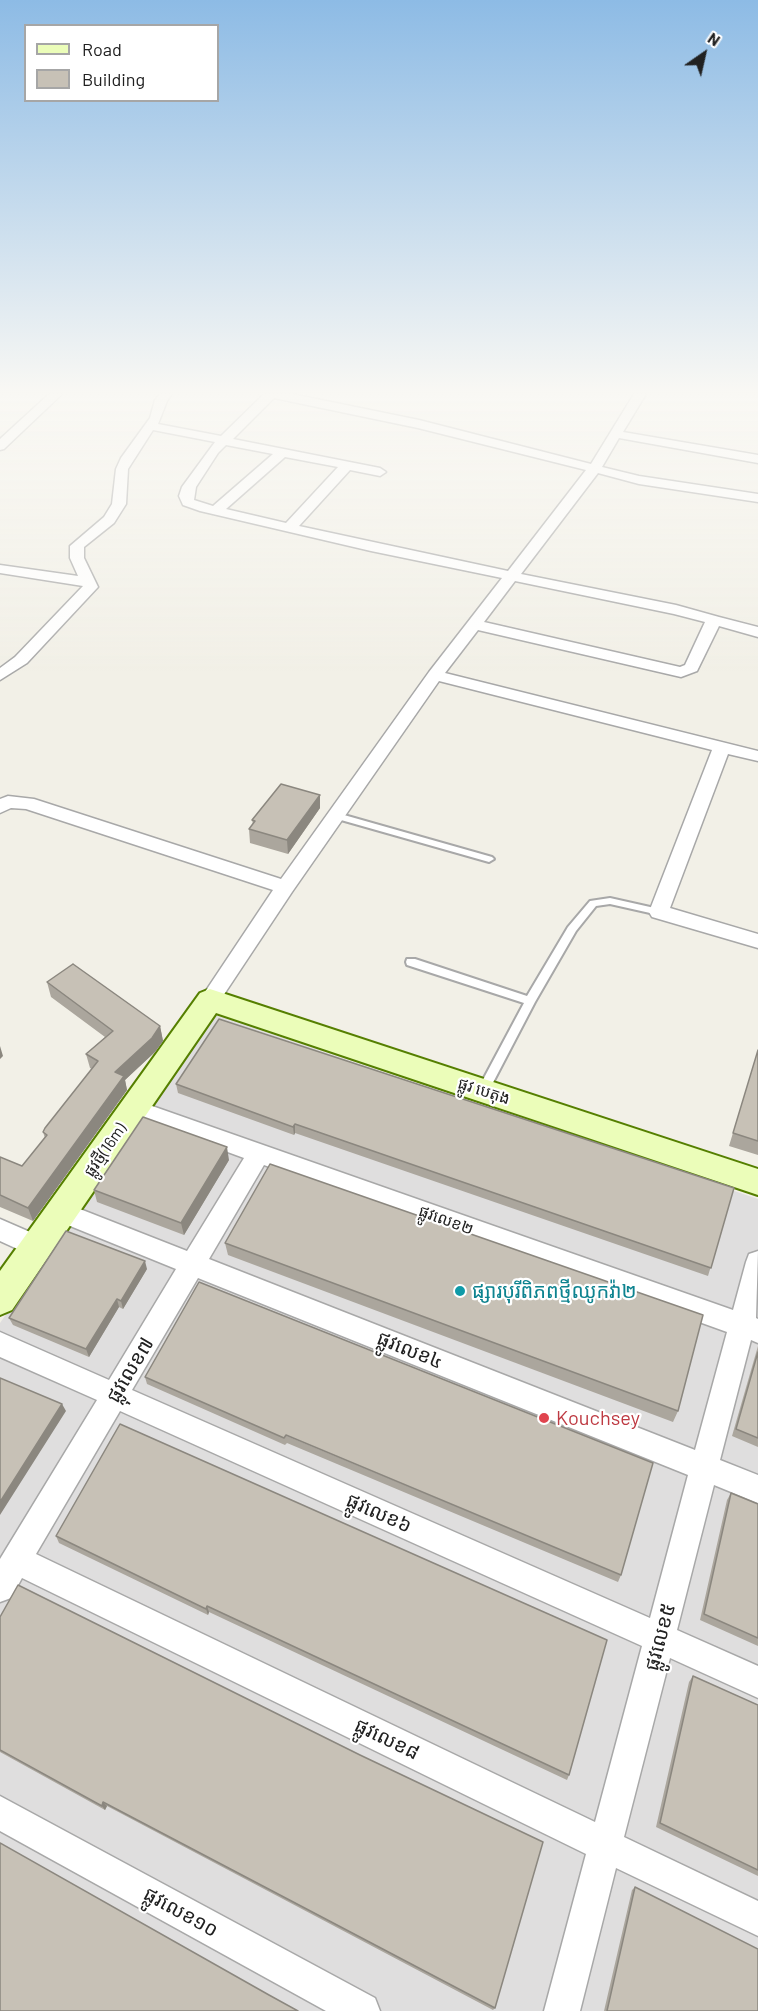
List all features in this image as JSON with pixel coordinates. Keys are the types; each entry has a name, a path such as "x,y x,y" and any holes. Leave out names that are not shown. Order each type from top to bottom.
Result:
{"street":[{"path":"0,675 21,660 91,587 77,558 77,546 109,520 118,504 120,488"},
{"path":"189,488 186,496 188,502 192,504 371,547 714,620 758,632"},
{"path":"217,510 242,488"},
{"path":"290,527 327,488"},
{"path":"210,1000 285,887 435,675 580,488"},
{"path":"693,488 758,498"},
{"path":"0,569 88,582"},
{"path":"475,625 681,672 691,668 714,620"},
{"path":"435,675 758,756"},
{"path":"722,747 659,912 758,941"},
{"path":"0,807 8,802 28,803 285,887"},
{"name":"ផ្លូវ បេតុង","path":"210,1000 758,1182"},
{"name":"ផ្លូវថ្មី(16m)","path":"0,1299 210,1000"},
{"name":"ផ្លូវលេខ២","path":"135,1109 750,1328"},
{"name":"ផ្លុវលេខ៧","path":"0,1587 259,1153"},
{"name":"ផ្លូវលេខ៤","path":"62,1212 758,1489"},
{"path":"0,1230 37,1247"},
{"name":"ផ្លូវលេខ៥","path":"562,2011 704,1468 750,1328 758,1262"},
{"name":"ផ្លូវលេខ៦","path":"0,1344 758,1682"},
{"name":"ផ្លូវលេខ៨","path":"16,1560 758,1919"},
{"name":"ផ្លូវលេខ១០","path":"0,1813 362,2011"}],"lane":[{"path":"337,816 489,859"},
{"path":"483,1091 530,1001 572,929 593,903 610,901 659,912"},
{"path":"411,962 530,1001"}],"shaded area":[{"path":"215,1015 758,1199 758,2011 0,2011 0,1323"}],"building":[{"path":"281,784 320,795 287,840 249,829 255,821 252,820"},
{"path":"73,964 160,1026 152,1038 115,1072 124,1076 28,1208 0,1195 0,1157 22,1166 47,1135 43,1132 45,1128 98,1061 86,1054 113,1031 47,982"},
{"path":"219,1019 734,1188 711,1268 295,1124 293,1127 176,1084"},
{"path":"758,1050 758,1141 733,1133"},
{"path":"143,1117 227,1147 181,1223 94,1190"},
{"name":"ផ្សារបុរីពិភពថ្មីឈូកវ៉ា២","path":"270,1164 703,1315 678,1411 225,1243"},
{"path":"66,1231 145,1261 121,1301 117,1299 86,1349 9,1318"},
{"path":"199,1282 653,1463 621,1575 286,1435 284,1438 145,1377"},
{"path":"758,1352 758,1438 736,1429"},
{"path":"0,1378 62,1404 0,1502"},
{"path":"120,1424 607,1640 569,1775 207,1606 206,1609 56,1536"},
{"path":"731,1493 758,1504 758,1638 704,1614"},
{"path":"18,1585 360,1755 543,1842 495,2008 103,1802 102,1806 0,1750 0,1617"},
{"path":"693,1676 758,1705 758,1870 660,1823"},
{"path":"0,1843 269,1995 298,2011 0,2011"},
{"path":"635,1887 758,1949 758,2011 607,2011"}],"place":[{"name":"ផ្សារបុរីពិភពថ្មីឈូកវ៉ា២","path":"460,1291"},
{"name":"Kouchsey","path":"544,1418"}]}
